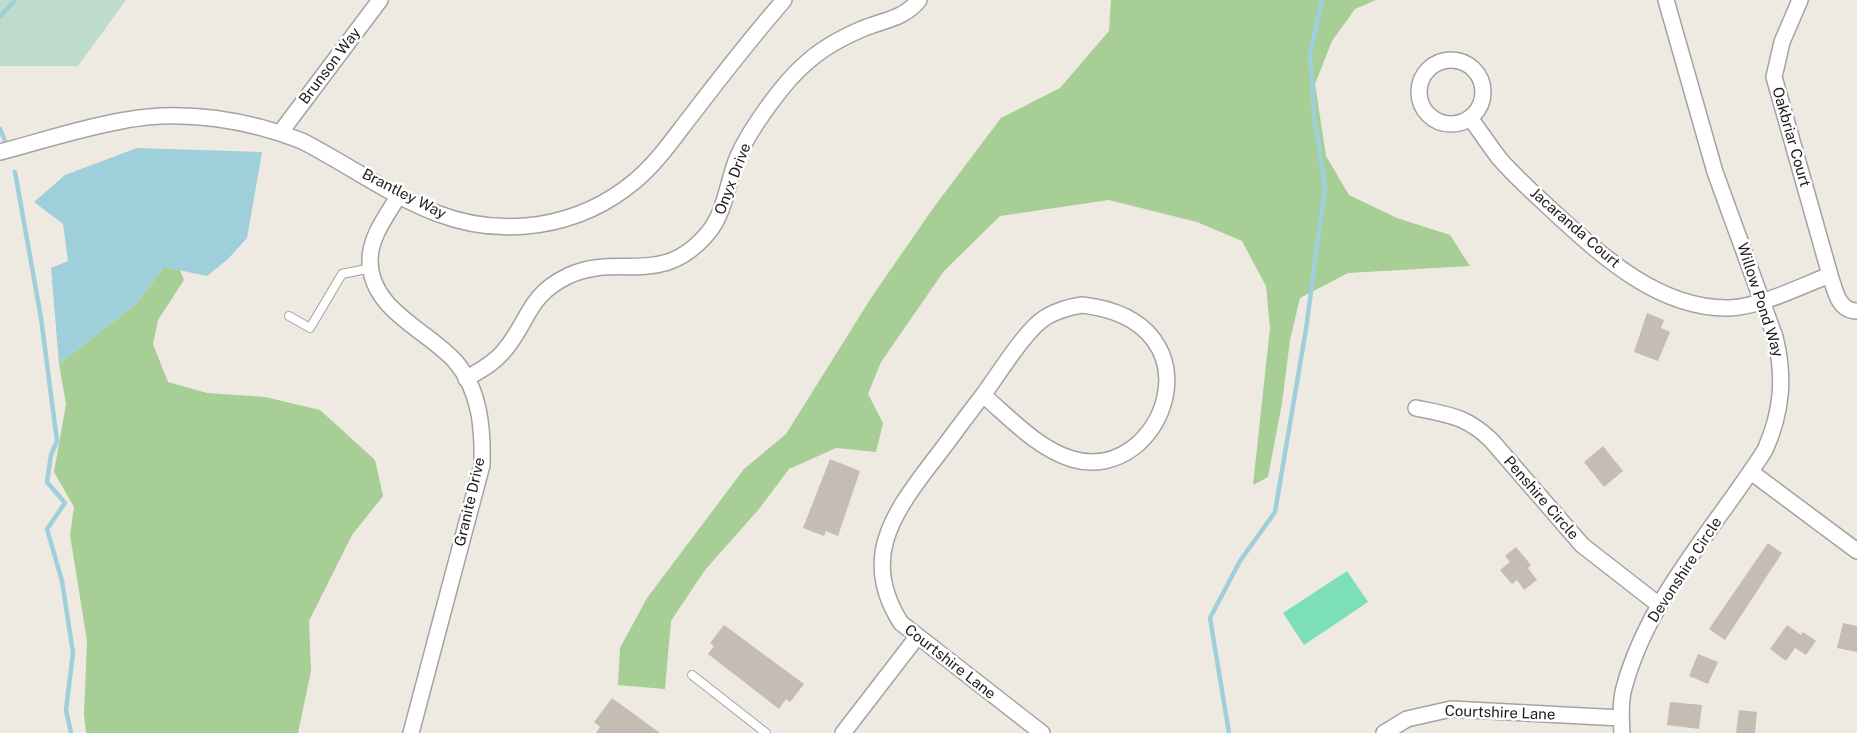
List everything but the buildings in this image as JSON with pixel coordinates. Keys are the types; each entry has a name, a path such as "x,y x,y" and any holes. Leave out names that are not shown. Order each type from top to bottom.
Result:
{"street":[{"name":"Brunson Way","path":"280,132 380,0"},
{"name":"Brantley Way","path":"0,152 126,120 162,116 214,119 280,132 309,144 434,212 462,222 491,227 547,224 587,211 609,200 636,181 659,157 784,0"},
{"name":"Onyx Drive","path":"466,379 494,361 504,351 533,303 557,282 570,275 600,268 644,268 659,265 695,247 716,221 723,208 738,156 746,142 803,66 830,44 865,27 902,15 919,0"},
{"name":"Willow Pond Way","path":"1666,0 1715,172 1779,353 1782,382 1781,403 1775,428 1751,472"},
{"name":"Oakbriar Court","path":"1800,0 1782,42 1774,78 1838,302 1852,311 1857,311"},
{"path":"1450,60 1466,63 1475,70 1481,79 1483,89 1482,100 1478,110 1470,118 1461,122 1446,123 1432,117 1425,110 1421,101 1421,81 1434,65 1450,60"},
{"name":"Jacaranda Court","path":"1470,118 1500,159 1545,204 1591,245 1652,289 1674,299 1699,306 1730,308 1762,301"},
{"name":"Granite Drive","path":"399,194 372,245 371,268 377,290 385,301 456,362 479,408 482,424 482,465 411,733"},
{"path":"1762,301 1830,275"},
{"name":"Courtshire Lane","path":"983,395 1033,437 1056,452 1072,459 1093,462 1125,453 1150,430 1166,400 1168,380 1166,360 1156,340 1141,325 1125,315 1104,307 1082,305 1062,308 1044,318 1028,335 906,497 891,523 883,544 882,567 890,606 901,623 1042,733"},
{"name":"Penshire Circle","path":"1416,408 1462,418 1478,427 1492,440 1565,528 1582,545 1659,605"},
{"path":"1751,472 1857,551"},
{"name":"Devonshire Circle","path":"1622,733 1623,689 1642,637 1659,605 1751,472"},
{"path":"843,733 917,637"},
{"name":"Courtshire Lane","path":"1384,733 1407,719 1451,709 1621,718"}],"lane":[{"path":"289,316 310,328 342,274 371,268"},
{"path":"692,675 766,733"}],"green space":[{"path":"0,0 126,0 78,66 0,66"},
{"path":"1111,0 1376,0 1355,9 1332,41 1315,84 1326,156 1349,195 1397,218 1450,235 1470,266 1348,273 1300,298 1290,340 1282,403 1268,477 1253,485 1270,328 1266,286 1242,241 1197,222 1109,200 1000,216 944,271 881,362 868,394 883,423 876,452 836,448 789,469 759,509 705,570 671,621 665,689 618,685 620,648 647,598 744,469 786,434 871,298 934,207 1001,118 1060,88 1109,31"},
{"path":"164,267 180,270 184,280 158,320 153,344 168,382 207,393 265,397 320,410 375,460 383,496 352,535 309,621 311,671 298,733 86,733 84,714 87,641 70,535 74,507 54,472 66,404 59,364 136,304"},
{"path":"1347,571 1368,602 1304,645 1283,613"}],"water":[{"path":"137,148 262,152 247,238 228,259 207,276 164,267 136,304 59,364 51,268 68,261 63,224 34,202 65,175"}],"waterway":[{"path":"0,17 15,0"},
{"path":"1229,733 1210,618 1240,561 1275,512 1306,329 1325,187 1314,115 1310,54 1322,0"},
{"path":"0,129 5,141"},
{"path":"15,172 41,318 57,441 51,455 47,482 65,503 47,529 62,581 73,653 66,710 71,733"}]}
